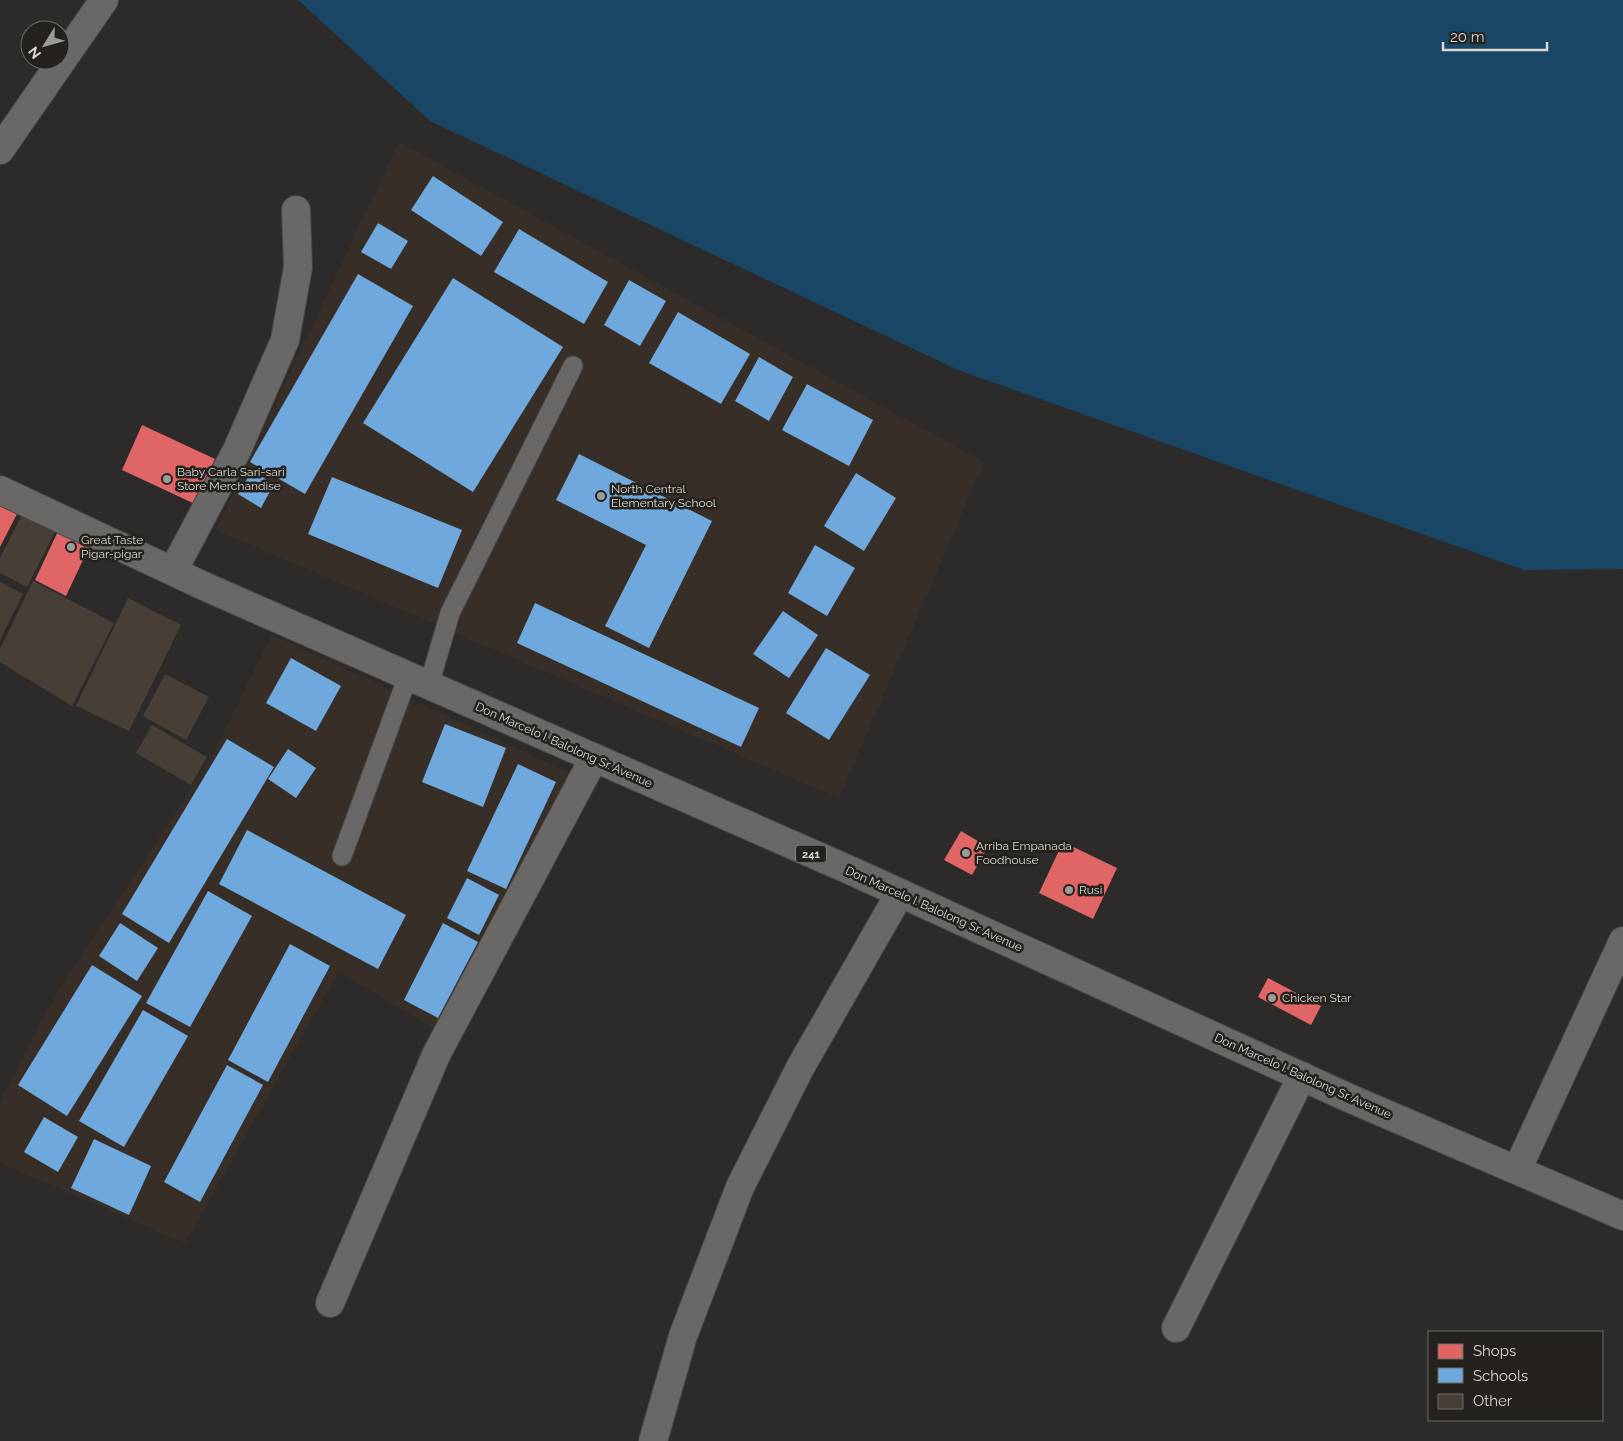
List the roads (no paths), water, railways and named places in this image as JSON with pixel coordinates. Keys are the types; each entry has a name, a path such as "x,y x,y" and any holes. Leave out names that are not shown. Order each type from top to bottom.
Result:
{"street":[{"path":"0,150 104,0"},
{"path":"173,571 237,450 285,340 298,267 296,210"},
{"name":"Don Marcelo I. Balolong Sr. Avenue","path":"0,490 173,571 900,893 1302,1076 1623,1216"},
{"path":"330,1303 437,1053 594,758"},
{"path":"653,1441 683,1336 740,1187 800,1068 900,893"},
{"path":"1517,1170 1623,941"},
{"path":"1176,1328 1302,1076"}],"lane":[{"path":"342,856 418,680 574,366"}],"water":[{"path":"298,0 1623,0 1623,569 1524,570 958,370 430,121"}],"place":[{"name":"Baby Carla Sari-sari Store Merchandise","path":"167,479"},
{"name":"North Central Elementary School","path":"601,496"},
{"name":"Great Taste Pigar-pigar","path":"71,547"},
{"name":"Arriba Empanada Foodhouse","path":"966,853"},
{"name":"Rusi","path":"1069,890"},
{"name":"Chicken Star","path":"1272,998"}]}
